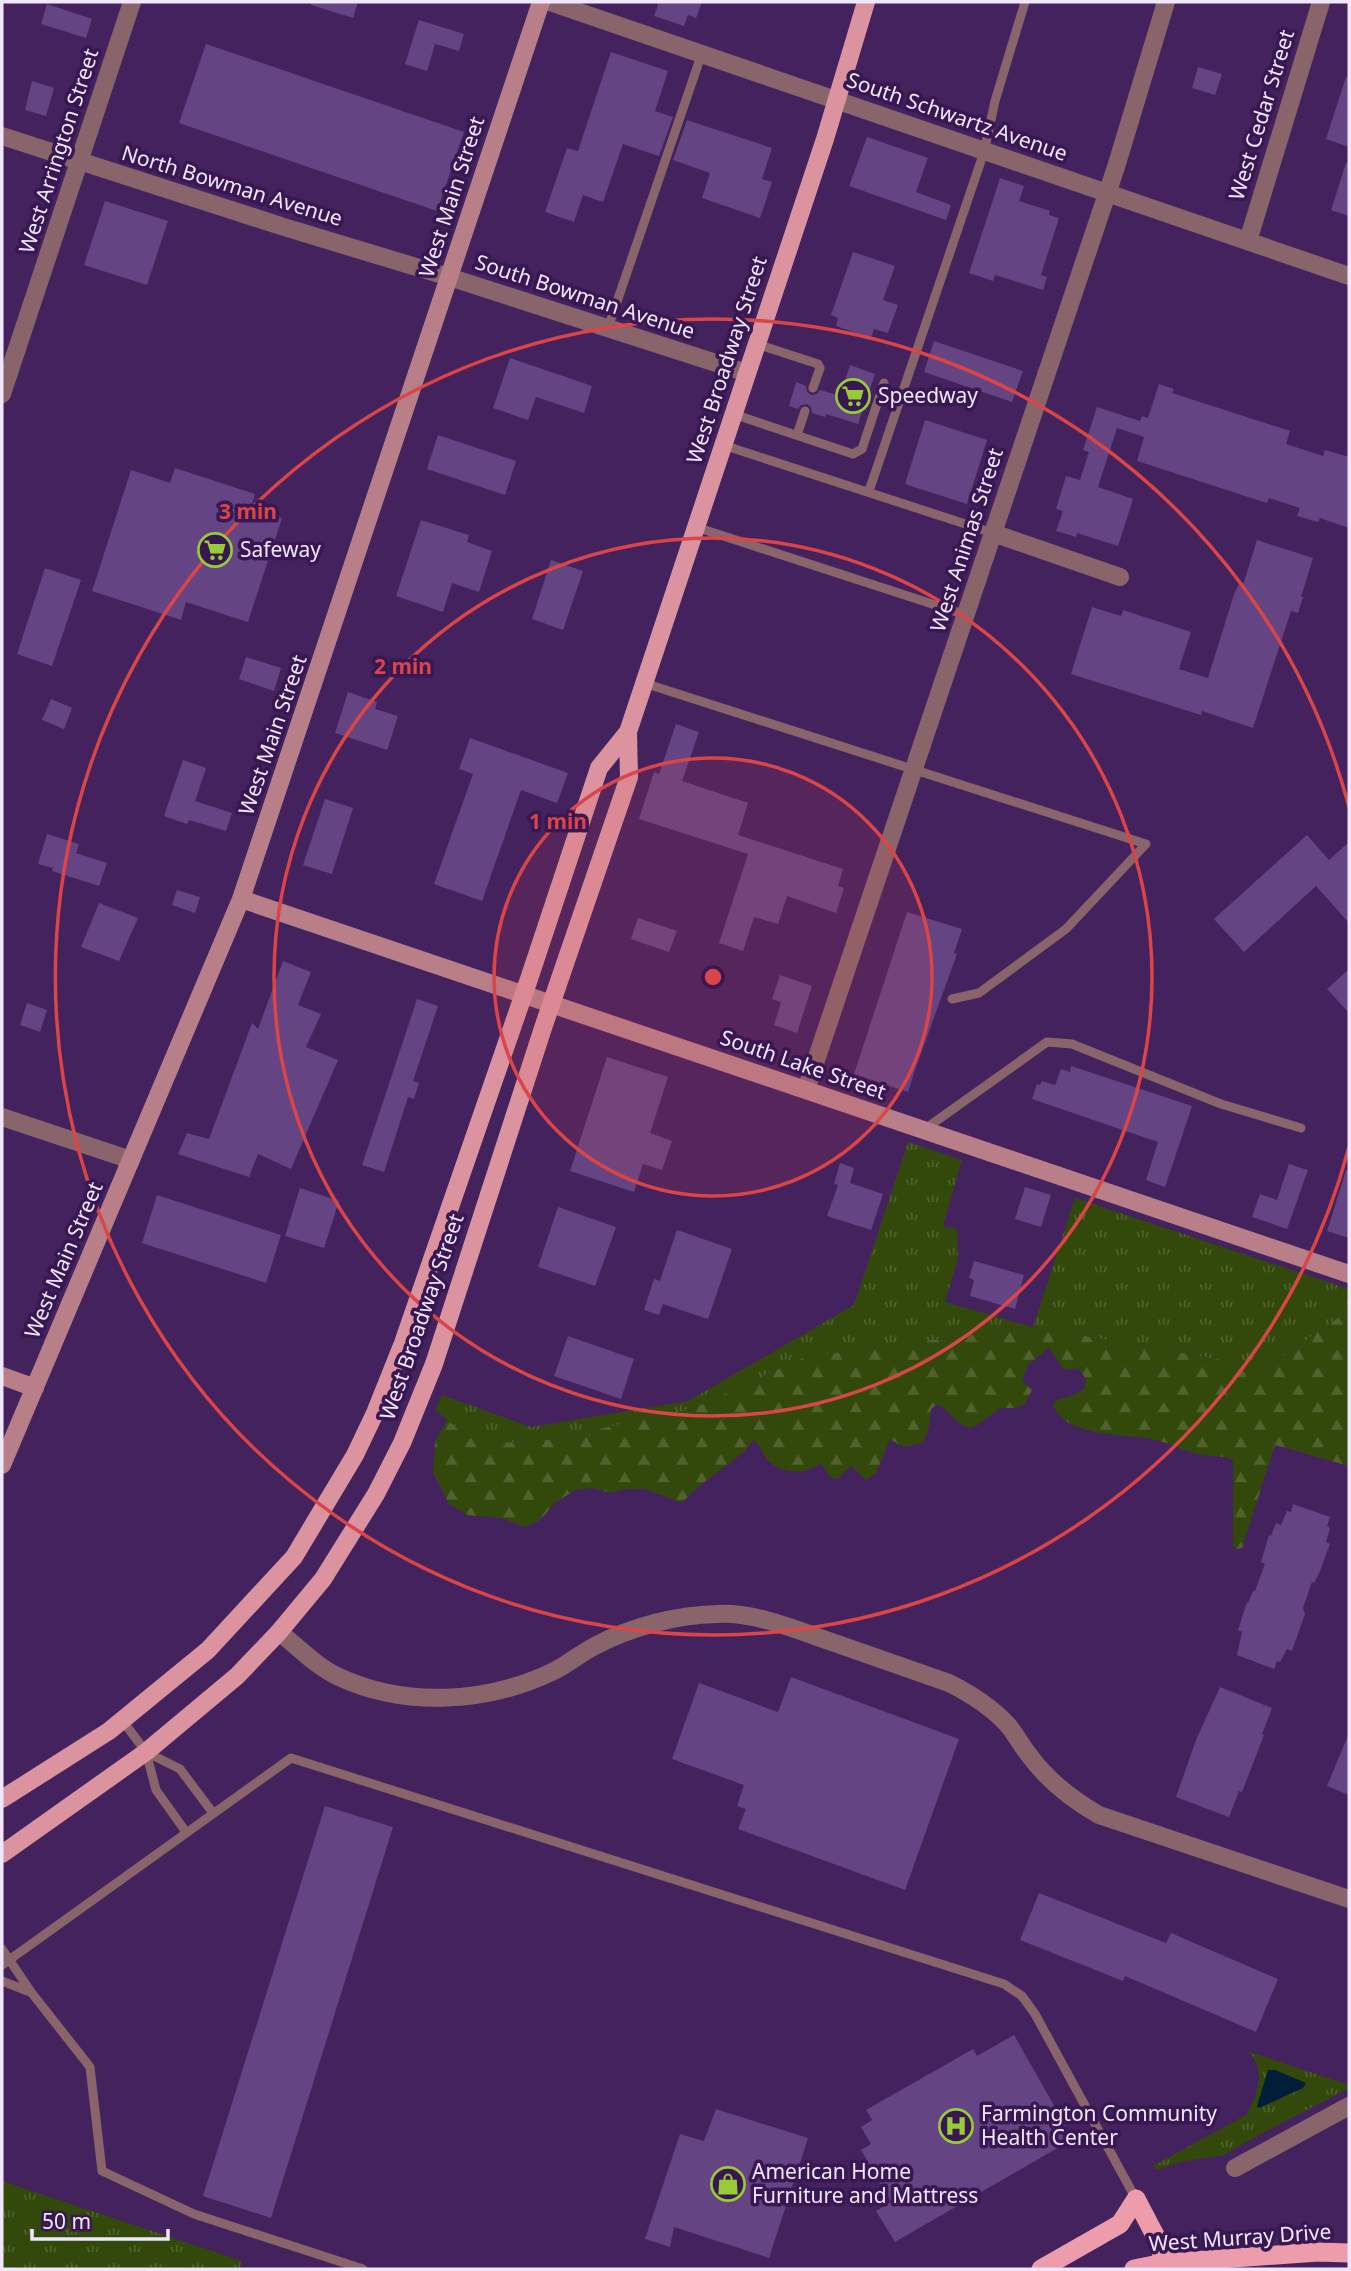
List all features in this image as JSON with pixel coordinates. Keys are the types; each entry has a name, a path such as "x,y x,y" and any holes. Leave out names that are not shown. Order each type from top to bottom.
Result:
{"highway":[{"path":"1041,2269 1120,2224 1136,2199 1159,2243 1164,2266"},
{"name":"West Murray Drive","path":"1134,2269 1318,2252 1349,2253"}],"main road":[{"name":"West Main Street","path":"2,1465 242,899 541,2"},
{"name":"West Broadway Street","path":"2,1854 146,1752 237,1676 279,1632 324,1579 376,1494 419,1403 442,1342 551,1004 629,777 628,732 837,99 866,2"},
{"name":"West Broadway Street","path":"2,1799 109,1731 208,1650 294,1557 355,1455 403,1343 523,996 598,768 628,732"},
{"name":"South Lake Street","path":"242,899 1349,1274"},
{"path":"2,1376 34,1388"}],"street":[{"name":"West Arrington Street","path":"3,386 132,2"},
{"name":"South Schwartz Avenue","path":"550,2 1349,276"},
{"name":"West Animas Street","path":"806,1090 1107,193 1166,2"},
{"name":"West Cedar Street","path":"1248,241 1321,2"},
{"name":"North Bowman Avenue","path":"2,136 449,277"},
{"name":"South Bowman Avenue","path":"449,277 747,373"},
{"path":"993,533 1121,577"},
{"path":"2,1117 131,1160"},
{"path":"279,1632 337,1676 381,1691 409,1697 435,1698 484,1693 527,1683 566,1665 594,1646 648,1625 693,1615 719,1613 774,1622 949,1683 973,1696 1008,1726 1030,1758 1057,1788 1099,1815 1349,1899"},
{"path":"1236,2168 1349,2106"}],"lane":[{"path":"869,491 984,152 995,101 1025,2"},
{"path":"608,328 702,53"},
{"path":"757,344 818,364 820,368 813,388"},
{"path":"733,414 853,454 862,449 884,383"},
{"path":"797,435 805,411"},
{"path":"723,444 993,533"},
{"path":"696,527 966,615"},
{"path":"644,683 1146,844 1066,929 979,993 953,999"},
{"path":"924,1130 1047,1042 1072,1044 1221,1104 1301,1129"},
{"path":"122,1720 146,1752 156,1790 186,1832"},
{"path":"146,1752 180,1769 213,1813"},
{"path":"5,1962 290,1758 1004,1984 1022,1996 1035,2014 1136,2199"},
{"path":"2,1949 5,1962 90,2067 102,2171 194,2214 363,2269"},
{"path":"2,1981 31,1992"}],"green space":[{"path":"908,1142 962,1160 943,1226 957,1229 958,1258 945,1302 1033,1327 805,1357 692,1409 533,1443 475,1442 435,1410 442,1395 531,1427 688,1401 854,1305"},
{"path":"1075,1198 1349,1289 1349,1310 1267,1368 1033,1327"},
{"path":"1349,1310 1349,1466 1275,1445 1242,1548 1237,1549 1233,1545 1233,1461 1196,1454 1156,1440 1099,1433 1071,1424 1060,1416 1053,1405 1056,1400 1084,1389 1086,1379 1078,1368 1064,1370 1049,1348 1028,1365 1022,1380 1032,1390 1025,1404 1016,1408 1000,1408 976,1426 968,1428 938,1404 931,1409 929,1428 923,1443 903,1447 890,1439 876,1473 866,1480 851,1466 837,1479 830,1477 821,1463 801,1471 779,1468 767,1459 753,1440 744,1452 698,1487 682,1503 645,1489 626,1489 611,1493 592,1488 575,1490 555,1503 540,1520 525,1527 502,1518 467,1515 449,1504 433,1472 435,1442 447,1420 475,1442 533,1443 692,1409 805,1357 1033,1327 1267,1368"},
{"path":"1247,2051 1349,2085 1349,2088 1224,2155 1185,2161 1156,2170 1153,2166 1246,2115 1257,2091 1259,2073"},
{"path":"2,2181 242,2261 239,2269 2,2269"}],"water":[{"path":"1268,2070 1275,2070 1306,2083 1303,2088 1259,2108 1257,2106"}],"building":[{"path":"311,2 358,2 353,18 311,5"},
{"path":"656,2 702,2 696,18 688,15 684,26 654,16 658,5"},
{"path":"47,4 92,19 86,38 41,24"},
{"path":"419,20 464,34 459,51 435,44 427,71 405,64"},
{"path":"206,44 464,132 437,211 179,123"},
{"path":"611,52 668,71 655,111 673,117 659,156 623,144 603,202 583,195 574,222 545,212 567,148 578,151"},
{"path":"1198,67 1222,74 1215,95 1192,88"},
{"path":"1346,77 1349,77 1349,147 1326,139"},
{"path":"32,81 54,88 46,116 25,110"},
{"path":"687,120 772,148 762,179 772,182 760,218 702,198 710,173 673,160"},
{"path":"867,137 928,158 916,192 951,205 946,220 849,186"},
{"path":"1346,163 1349,164 1349,216 1331,210"},
{"path":"1000,178 1024,186 1019,201 1050,211 1049,215 1059,218 1041,275 1047,277 1043,290 995,275 993,281 969,273"},
{"path":"105,201 168,221 147,285 84,265"},
{"path":"853,252 895,266 883,300 898,305 888,333 874,329 871,338 836,326 838,318 831,315"},
{"path":"934,341 1023,371 1012,402 924,372"},
{"path":"510,358 592,386 584,413 536,397 528,420 493,408"},
{"path":"850,365 875,374 858,424 826,414 825,417 812,413 807,404 798,409 789,406 796,382 806,386 811,395 820,390 840,396"},
{"path":"1159,384 1174,389 1172,393 1290,431 1286,444 1323,456 1325,450 1349,457 1349,528 1320,518 1318,522 1297,516 1300,508 1269,498 1267,503 1137,461 1144,437 1117,428 1098,487 1133,499 1118,546 1077,533 1076,537 1056,531 1063,511 1056,509 1066,476 1080,480 1089,452 1083,450 1097,407 1140,421 1142,416 1148,418"},
{"path":"925,420 987,440 967,504 905,484"},
{"path":"438,435 516,461 505,495 427,469"},
{"path":"175,468 255,494 251,508 282,518 248,622 186,602 181,620 92,591 131,470 170,483"},
{"path":"421,520 469,535 467,542 492,551 479,592 452,583 443,612 396,596"},
{"path":"1257,540 1313,558 1298,613 1291,611 1253,728 1202,711 1201,715 1071,674 1092,607 1121,616 1123,610 1191,632 1179,669 1208,678 1234,594 1239,584 1243,585"},
{"path":"551,560 583,571 563,630 532,619"},
{"path":"45,568 81,580 52,666 17,654"},
{"path":"246,657 281,668 274,691 239,679"},
{"path":"348,692 377,702 375,709 398,716 387,750 335,733"},
{"path":"51,699 72,708 64,729 42,720"},
{"path":"676,724 699,732 682,781 748,803 738,835 843,869 838,886 844,888 836,913 787,896 778,924 754,917 743,951 719,943 748,854 639,819 654,772 659,774"},
{"path":"470,738 568,773 557,803 521,790 482,901 434,884 473,774 459,769"},
{"path":"183,760 206,768 195,801 232,813 226,831 189,820 187,824 164,816"},
{"path":"325,799 353,808 332,874 303,865"},
{"path":"47,834 79,844 76,853 107,863 99,886 38,864"},
{"path":"1307,835 1329,860 1349,842 1349,923 1316,886 1244,952 1214,919"},
{"path":"177,890 200,897 195,913 172,905"},
{"path":"99,903 138,918 119,961 81,947"},
{"path":"907,912 962,929 954,953 957,954 908,1092 854,1074"},
{"path":"638,918 677,931 669,952 631,939"},
{"path":"283,961 311,972 298,1005 321,1014 306,1047 338,1060 291,1169 258,1154 249,1177 178,1154 187,1133 209,1139 252,1023 258,1029"},
{"path":"1349,969 1349,1013 1327,989"},
{"path":"780,975 812,986 797,1033 774,1025 781,1002 772,999"},
{"path":"417,999 438,1006 413,1081 419,1083 414,1099 408,1097 384,1172 362,1165"},
{"path":"27,1003 47,1010 40,1032 20,1025"},
{"path":"607,1057 668,1077 650,1133 672,1141 662,1170 643,1164 634,1192 570,1171"},
{"path":"1071,1066 1192,1106 1165,1187 1146,1180 1158,1142 1032,1099 1037,1084 1040,1085 1042,1081 1055,1085 1061,1069 1070,1072"},
{"path":"840,1163 854,1168 850,1183 883,1194 871,1230 827,1216 838,1185 834,1184"},
{"path":"1289,1164 1308,1170 1287,1229 1252,1217 1260,1194 1277,1200"},
{"path":"1346,1170 1349,1171 1349,1238 1327,1231"},
{"path":"1025,1187 1051,1195 1041,1227 1015,1219"},
{"path":"300,1188 339,1201 324,1248 285,1236"},
{"path":"157,1195 281,1235 266,1283 142,1243"},
{"path":"558,1207 616,1227 595,1286 538,1267"},
{"path":"677,1230 732,1249 708,1319 663,1304 659,1315 644,1310 654,1279 660,1281"},
{"path":"974,1261 1024,1275 1015,1309 970,1296 974,1280 969,1278"},
{"path":"568,1336 634,1359 621,1399 554,1376"},
{"path":"1293,1504 1330,1517 1326,1542 1330,1544 1320,1571 1314,1583 1312,1582 1303,1608 1305,1614 1292,1651 1287,1649 1274,1669 1237,1655 1242,1632 1238,1630 1247,1602 1255,1591 1265,1564 1261,1562 1269,1535 1271,1536 1276,1523 1281,1525 1287,1511 1291,1512"},
{"path":"791,1677 959,1739 905,1890 738,1829 746,1809 737,1806 744,1785 672,1759 699,1683 778,1712"},
{"path":"1220,1687 1272,1708 1242,1792 1239,1791 1229,1817 1176,1797 1196,1740"},
{"path":"1349,1733 1349,1795 1327,1786"},
{"path":"325,1806 393,1827 271,2218 203,2196"},
{"path":"1039,1893 1166,1943 1171,1933 1278,1979 1256,2032 1125,1976 1123,1981 1020,1940"},
{"path":"1014,2035 1073,2139 895,2242 876,2211 891,2202 861,2150 871,2144 861,2127 872,2120 866,2110 973,2049 977,2056"},
{"name":"American Home Furniture and Mattress","path":"716,2109 808,2138 769,2258 674,2227 670,2247 645,2239 680,2134 704,2141"}],"place":[{"name":"Speedway","path":"853,396"},
{"name":"Safeway","path":"215,550"},
{"name":"Farmington Community Health Center","path":"956,2126"},
{"name":"American Home Furniture and Mattress","path":"728,2184"}]}
